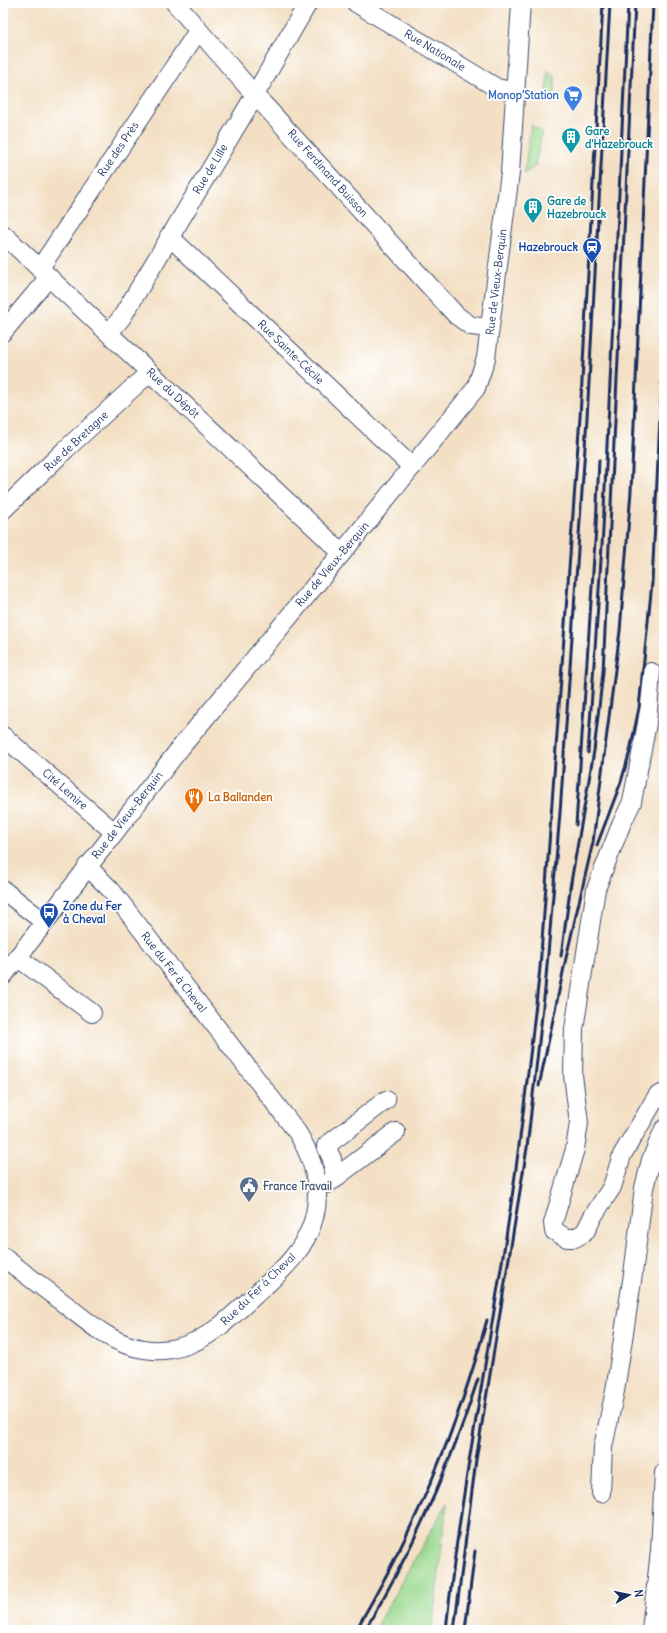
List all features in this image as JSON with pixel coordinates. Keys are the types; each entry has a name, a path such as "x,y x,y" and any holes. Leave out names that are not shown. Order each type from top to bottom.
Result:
{"street":[{"name":"Rue Ferdinand Buisson","path":"175,3 255,95 456,315 471,326 490,328"},
{"name":"Rue de Lille","path":"109,333 122,317 169,236 255,95 308,3"},
{"name":"Rue Nationale","path":"356,3 493,86 516,92"},
{"name":"Rue de Vieux-Berquin","path":"3,976 181,747 342,553 476,388 486,358 511,166 521,3"},
{"name":"Rue des Près","path":"3,332 44,272 198,30"},
{"name":"Rue du Dépôt","path":"3,234 342,553"},
{"name":"Rue Sainte-Cécile","path":"169,236 412,467"},
{"name":"Rue de Bretagne","path":"3,510 66,449 150,372"},
{"path":"651,672 647,723 632,802 621,825 596,889 593,905 574,1029 573,1075 579,1123 575,1148 553,1223 554,1231 567,1238 575,1238 585,1232 593,1216 612,1187 622,1155 657,1096 664,1093"},
{"name":"Cité Lemire","path":"9,741 114,832"},
{"name":"Rue du Fer à Cheval","path":"3,1257 93,1326 116,1340 142,1349 153,1350 175,1348 194,1342 221,1326 291,1260 303,1244 311,1227 316,1209 317,1189 311,1160 294,1128 111,890 87,866"},
{"path":"3,890 44,922"},
{"path":"17,957 92,1013"},
{"path":"335,1179 332,1159 326,1146 386,1100"},
{"path":"601,1493 603,1447 616,1391 644,1188 651,1160 664,1129"},
{"path":"317,1189 335,1179 396,1132"},
{"path":"651,1630 660,1551 664,1472"}],"green space":[{"path":"548,70 555,77 555,103 546,98"},
{"path":"531,125 542,132 535,166 524,174"},
{"path":"447,1503 432,1630 374,1630"}],"railway":[{"path":"446,1630 467,1472 502,1263 514,1181 540,968 580,417 603,3"},
{"path":"454,1630 476,1460 527,1148 545,989 560,813 587,418 610,3"},
{"path":"588,753 603,530 628,3"},
{"path":"570,888 594,751 603,672 635,3"},
{"path":"539,1086 566,958 593,842 620,631 631,491 653,3"},
{"path":"597,845 621,782 630,751 639,708 652,583 664,337"},
{"path":"576,825 596,527 599,460"},
{"path":"561,956 571,883"},
{"path":"356,1630 397,1555 432,1480 462,1402 487,1320"},
{"path":"365,1630 399,1570 429,1508 455,1444 478,1379"},
{"path":"465,1630 475,1551"}],"place":[{"name":"Monop’Station","path":"573,112"},
{"name":"Gare d'Hazebrouck","path":"571,154"},
{"name":"Gare de Hazebrouck","path":"533,224"},
{"name":"Hazebrouck","path":"592,264"},
{"name":"La Ballanden","path":"194,814"},
{"name":"Zone du Fer à Cheval","path":"49,929"},
{"name":"France Travail","path":"249,1203"}]}
